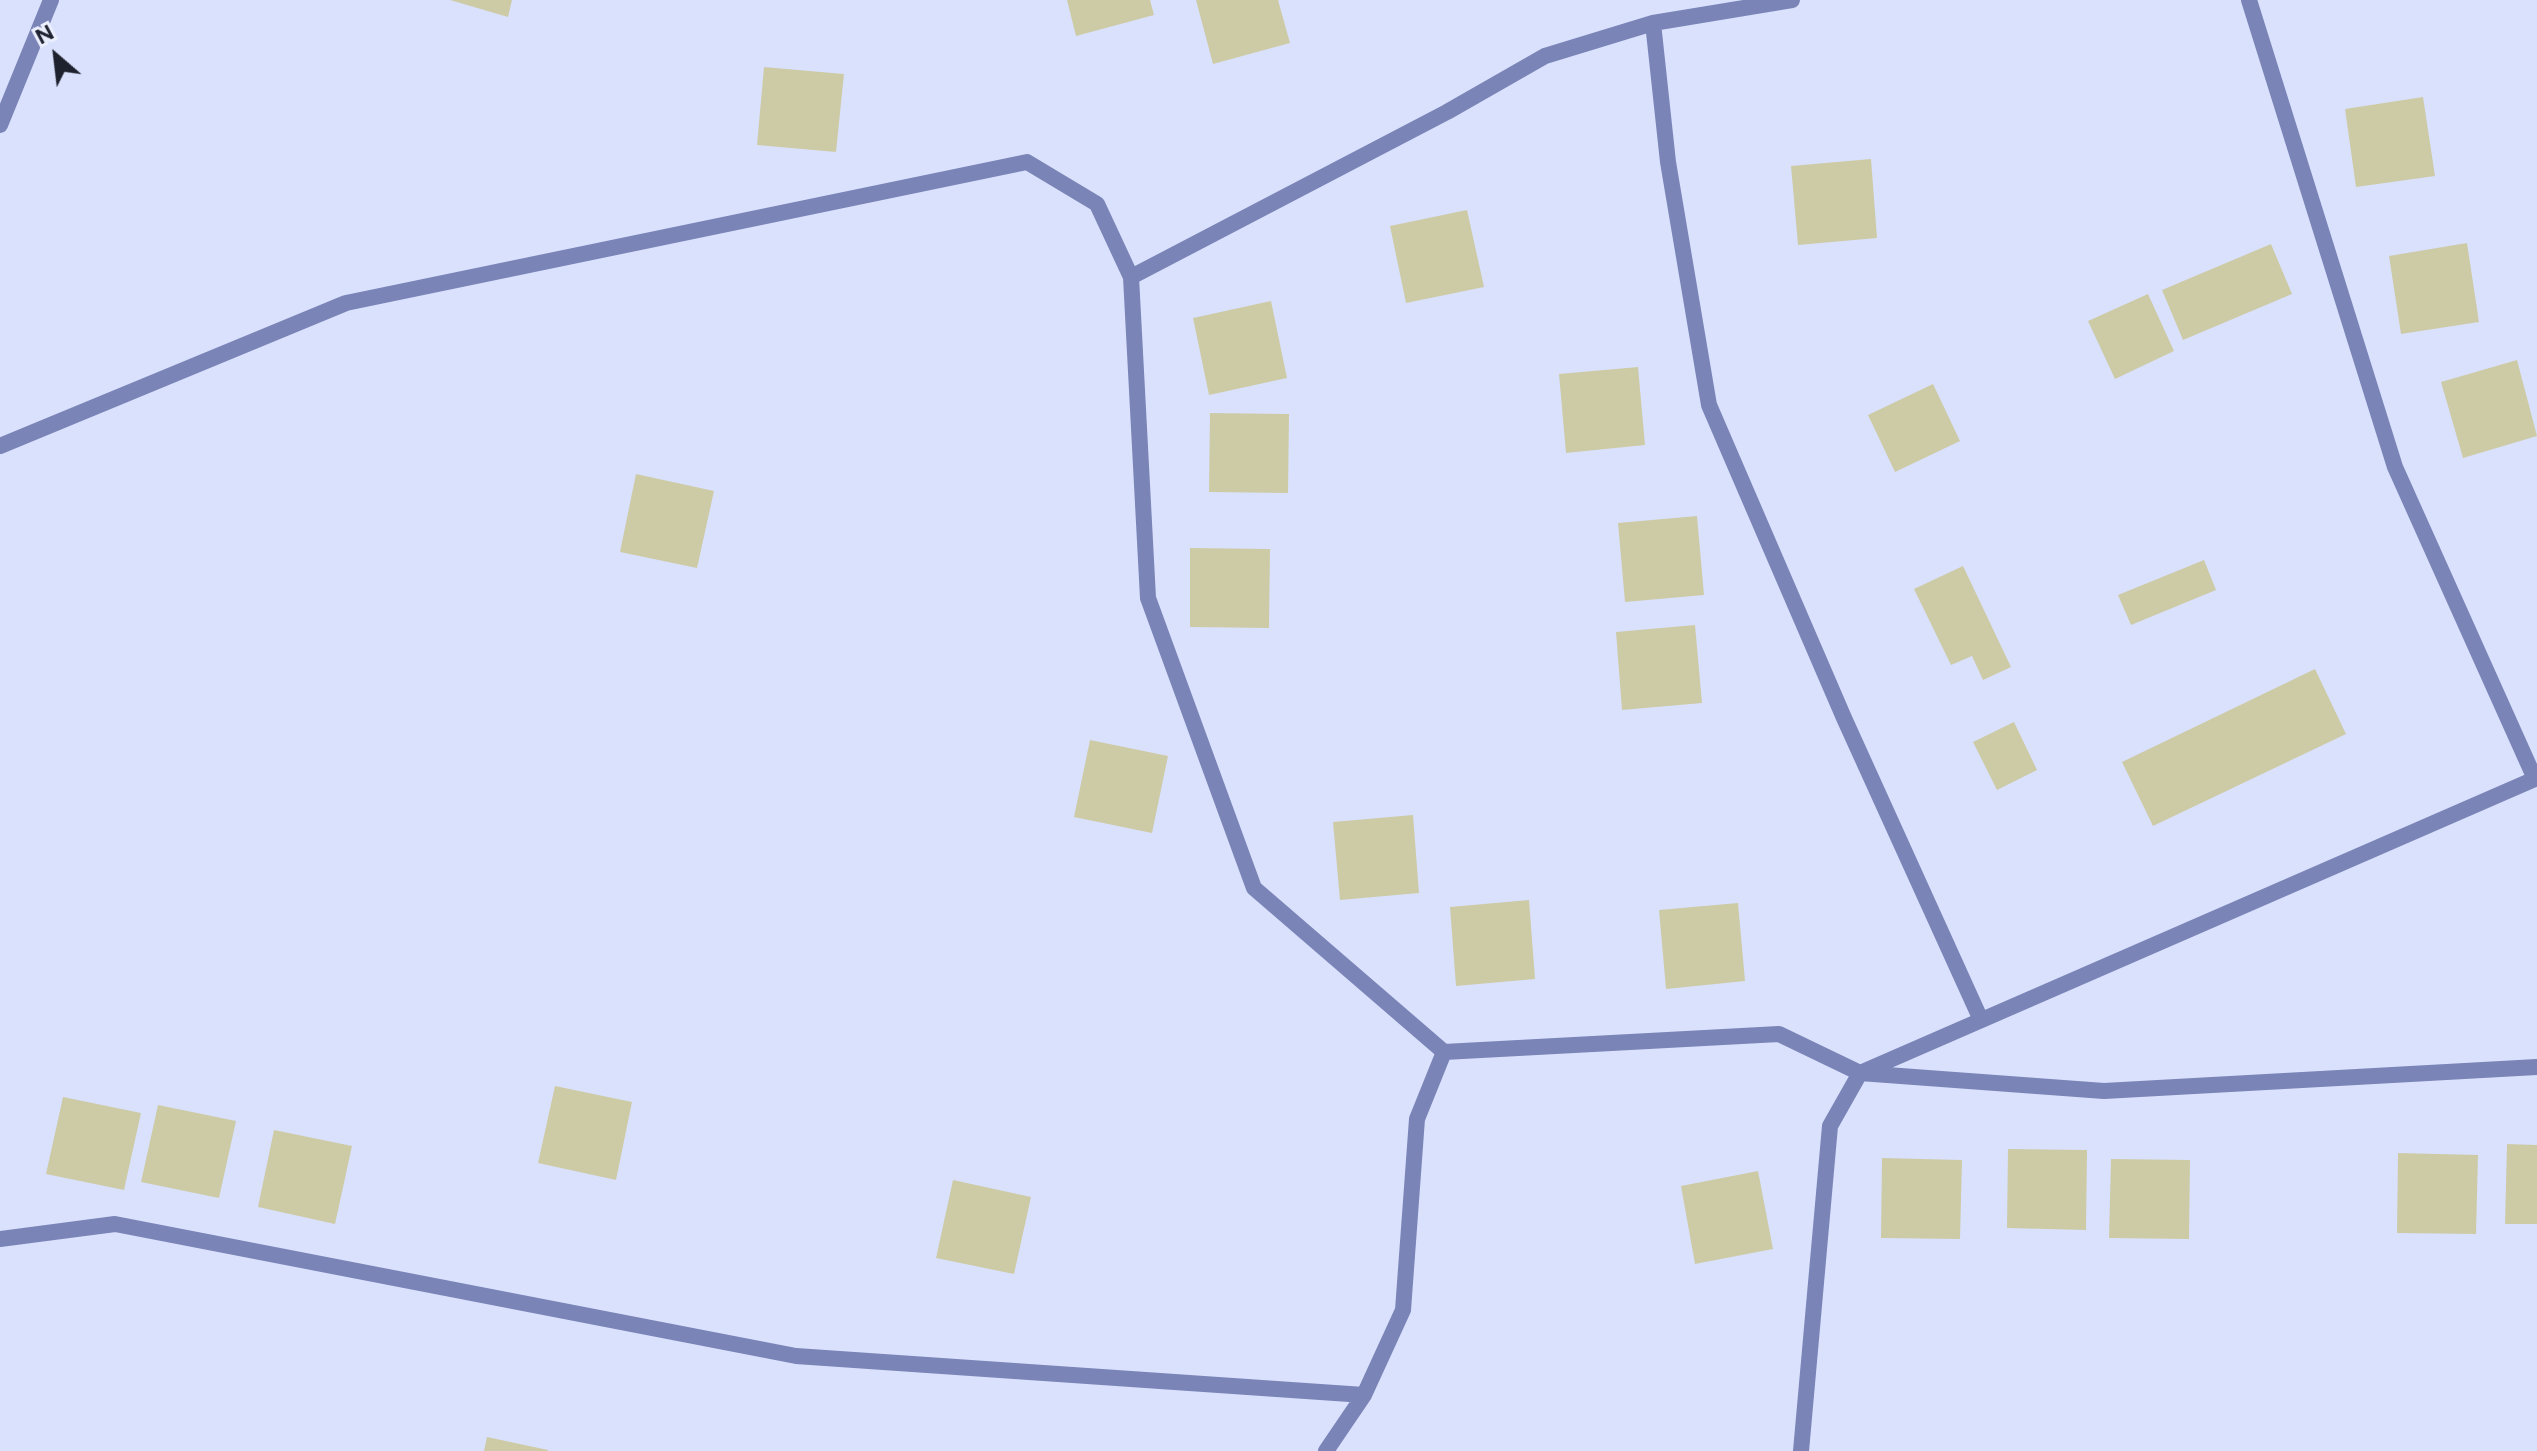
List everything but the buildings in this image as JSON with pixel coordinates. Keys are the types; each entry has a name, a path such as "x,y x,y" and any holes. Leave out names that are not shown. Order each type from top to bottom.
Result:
{"street":[{"path":"0,125 51,0"},
{"path":"1131,277 1447,112 1545,56 1653,23 1792,0"},
{"path":"1801,1451 1830,1126 1860,1073 2536,779 2395,467 2249,0"},
{"path":"1653,23 1668,162 1709,405 1844,718 1981,1020"},
{"path":"0,446 346,303 1027,162 1097,204 1131,277 1148,598 1254,888 1444,1052 1779,1034 1860,1073 2104,1091 2537,1067"},
{"path":"1326,1451 1364,1395 1403,1310 1417,1119 1444,1052"},
{"path":"0,1239 115,1224 796,1356 1364,1395"}]}
